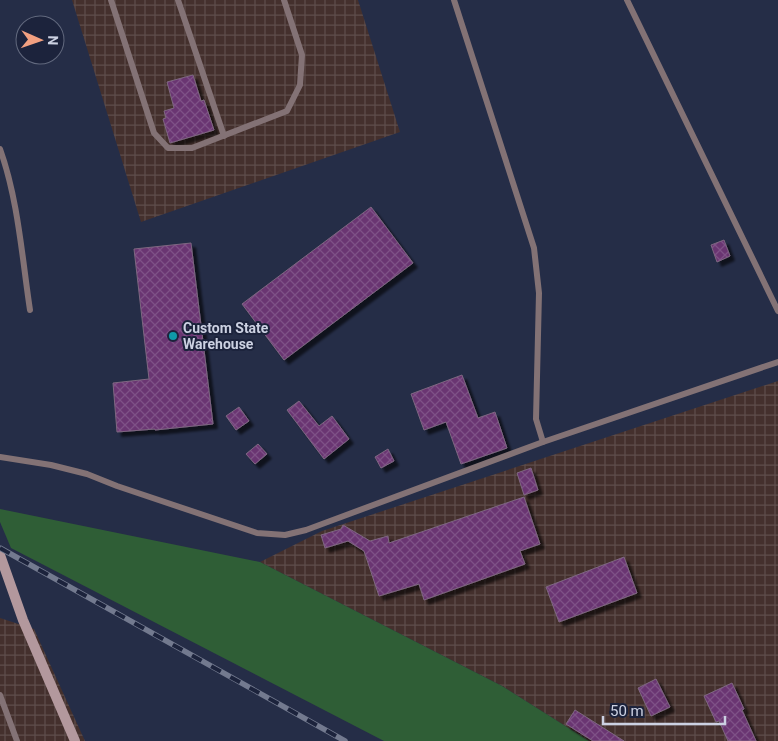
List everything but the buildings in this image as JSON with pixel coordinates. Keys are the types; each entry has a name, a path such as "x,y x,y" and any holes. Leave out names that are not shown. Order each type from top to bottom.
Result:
{"main road":[{"path":"0,555 23,620 75,741"}],"lane":[{"path":"111,0 154,133 168,148 192,148 287,111 300,85 302,55 284,0"},
{"path":"178,0 224,136"},
{"path":"454,0 534,248 539,293 536,419 543,442"},
{"path":"628,0 778,311"},
{"path":"0,149 11,190 30,310"},
{"path":"0,457 87,474 117,486 257,533 285,535 306,530 543,442 778,362"},
{"path":"0,695 17,741"}],"shaded area":[{"path":"72,0 358,0 400,132 141,222"},
{"path":"778,381 778,741 589,741 502,686 260,562 322,531"},
{"path":"0,618 34,629 85,741 0,741"}],"green space":[{"path":"0,509 260,562 502,686 589,741 384,741 11,548 0,522"}],"railway":[{"path":"0,548 345,741"}],"place":[{"name":"Custom State Warehouse","path":"173,336"}]}
